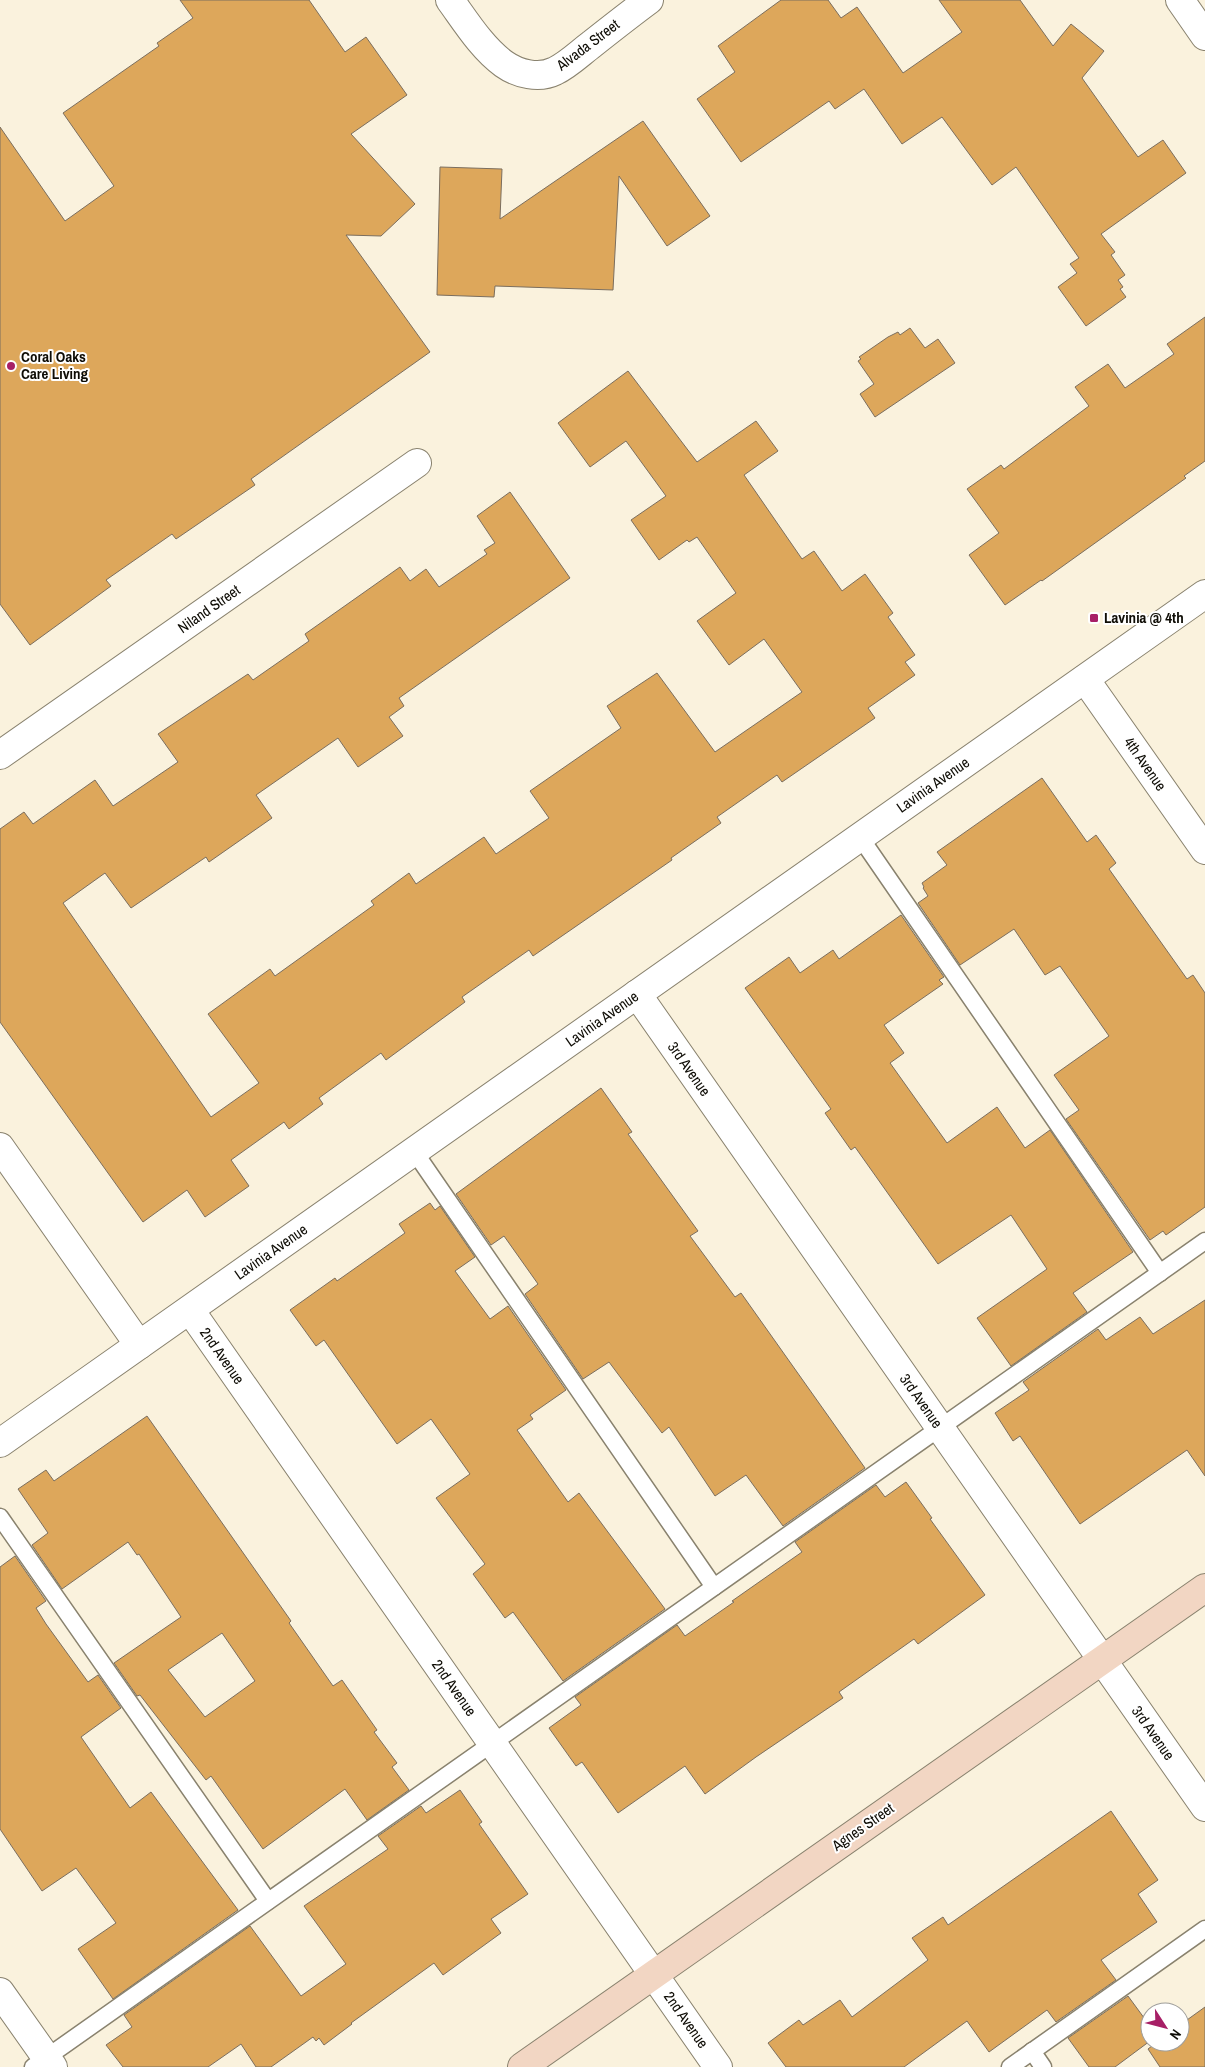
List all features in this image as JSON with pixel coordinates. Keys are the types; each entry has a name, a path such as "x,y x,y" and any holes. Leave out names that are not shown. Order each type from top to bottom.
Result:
{"street":[{"name":"Alvada Street","path":"450,0 466,23 505,65 522,73 539,75 554,72 579,55 649,0"},
{"path":"1180,0 1205,36"},
{"name":"Niland Street","path":"0,755 417,463"},
{"name":"Lavinia Avenue","path":"0,1443 1205,594"},
{"name":"4th Avenue","path":"1085,679 1205,850"},
{"name":"3rd Avenue","path":"637,994 1205,1807"},
{"path":"0,1147 139,1345"},
{"name":"2nd Avenue","path":"190,1310 718,2067"},
{"name":"Agnes Street","path":"522,2067 1205,1588"},
{"path":"0,1992 44,2064"}],"lane":[{"path":"860,837 1160,1273"},
{"path":"414,1151 714,1587"},
{"path":"44,2064 268,1901 1205,1242"},
{"path":"0,1517 268,1901"},
{"path":"1010,2067 1205,1930"},
{"path":"1032,2051 1043,2067"}],"building":[{"path":"180,0 309,0 345,52 366,37 407,95 351,134 415,204 381,236 346,235 430,352 251,479 255,485 176,539 172,534 106,580 111,586 30,645 0,604 0,127 65,221 114,186 63,113 159,46 157,43 193,18"},
{"path":"781,0 828,0 841,18 857,7 903,73 962,32 939,0 1020,0 1053,46 1071,24 1104,51 1082,78 1138,157 1163,140 1186,173 1101,234 1115,252 1111,255 1125,275 1118,280 1123,287 1120,289 1126,297 1086,326 1058,287 1077,273 1070,264 1079,258 1016,167 992,185 942,117 902,144 864,89 835,109 829,101 741,162 697,99 735,72 718,46"},
{"path":"643,121 710,216 667,246 619,176 613,290 495,286 494,297 437,295 440,167 502,169 500,219"},
{"path":"1205,317 1205,461 1184,476 1186,478 1042,581 1005,605 969,555 999,533 967,489 1001,465 1004,469 1089,406 1075,387 1108,364 1125,388 1174,354 1167,344"},
{"path":"910,328 925,348 938,339 955,363 875,417 860,394 874,384 858,361 861,359 859,357 888,337 898,332 900,335"},
{"path":"628,371 697,462 756,421 778,451 744,475 802,559 814,551 842,591 865,574 893,613 888,617 915,655 905,662 915,675 868,708 875,718 782,782 777,775 717,817 721,823 671,858 672,860 533,956 529,950 462,997 465,1002 386,1060 381,1053 319,1098 323,1104 289,1129 284,1122 231,1160 249,1186 205,1217 187,1190 143,1222 0,1022 0,829 24,812 33,824 95,780 113,806 178,762 158,734 248,674 253,680 309,641 305,634 400,567 410,581 426,569 439,587 487,554 484,550 495,543 477,516 510,492 570,578 399,698 404,706 389,717 403,736 358,767 338,738 256,795 272,818 209,862 206,857 131,908 105,873 63,903 211,1117 259,1083 208,1014 270,969 275,976 374,905 371,901 409,873 416,884 484,837 496,854 549,818 530,791 621,728 607,706 657,673 715,752 802,692 764,639 729,665 697,621 736,593 697,537 689,542 687,540 659,560 631,520 666,496 626,441 590,467 558,423"},
{"path":"1042,778 1087,842 1096,835 1116,863 1109,869 1187,979 1193,975 1205,993 1205,1207 1166,1235 1163,1231 1150,1240 1066,1119 1079,1110 1054,1075 1109,1036 1060,966 1045,975 1014,929 960,965 918,903 928,896 922,883 947,865 937,852"},
{"path":"901,915 944,977 939,980 943,984 884,1025 904,1053 890,1063 947,1143 997,1107 1025,1148 1050,1130 1133,1252 1073,1293 1087,1312 1011,1366 977,1318 1047,1269 1011,1215 938,1264 855,1147 851,1150 825,1113 831,1109 745,988 789,957 800,973 833,950 839,959"},
{"path":"601,1088 632,1132 628,1134 698,1231 690,1236 735,1297 741,1293 865,1468 783,1526 746,1475 715,1496 669,1427 662,1433 609,1362 583,1379 525,1294 538,1284 504,1236 491,1245 456,1194"},
{"path":"430,1203 435,1210 440,1206 475,1257 455,1271 490,1319 508,1306 566,1390 530,1415 533,1419 517,1430 568,1502 579,1493 665,1609 563,1681 513,1612 505,1618 473,1574 485,1564 436,1498 470,1474 431,1419 397,1444 324,1340 316,1346 290,1310 335,1278 337,1281 405,1233 399,1224"},
{"path":"1205,1300 1205,1476 1187,1450 1080,1524 1020,1436 1013,1441 995,1413 1029,1390 1023,1382 1098,1329 1106,1340 1140,1317 1153,1334"},
{"path":"147,1416 291,1621 289,1623 333,1686 342,1680 377,1730 374,1732 397,1763 392,1767 409,1790 367,1820 345,1789 263,1849 211,1776 206,1780 140,1695 137,1696 114,1663 181,1617 139,1554 137,1555 128,1542 62,1589 32,1545 48,1533 18,1489 46,1470 54,1481","holes":["222,1633 255,1681 205,1717 168,1670"]},
{"path":"906,1482 932,1518 930,1519 985,1595 918,1644 914,1639 839,1692 843,1698 705,1794 685,1766 618,1813 582,1762 576,1766 549,1728 581,1705 575,1697 677,1625 685,1636 734,1602 732,1601 802,1552 795,1542 876,1485 885,1497"},
{"path":"15,1556 46,1601 36,1608 46,1624 88,1682 98,1675 121,1708 81,1737 130,1808 151,1792 238,1910 113,1999 78,1949 116,1923 76,1868 42,1891 0,1829 0,1567"},
{"path":"460,1790 482,1822 479,1824 528,1894 491,1919 501,1933 443,1975 434,1963 351,2023 324,2045 319,2038 316,2041 313,2037 271,2067 256,2067 241,2044 208,2067 123,2067 106,2045 132,2027 124,2015 250,1926 301,1996 346,1964 304,1906 388,1849 378,1836 421,1806 426,1813"},
{"path":"1111,1811 1158,1880 1138,1894 1157,1922 1101,1960 1116,1980 1056,2022 1047,2010 989,2052 967,2021 904,2067 786,2067 768,2043 799,2020 803,2025 840,2000 852,2017 928,1960 912,1938 943,1917 948,1925"},
{"path":"1128,1996 1140,2012 1140,2048 1115,2067 1089,2067 1068,2038"},
{"path":"1205,2007 1205,2067 1160,2067 1150,2052 1190,2052 1190,2018"}],"place":[{"name":"Coral Oaks Care Living","path":"11,366"},
{"name":"Lavinia @ 4th","path":"1094,618"}]}
